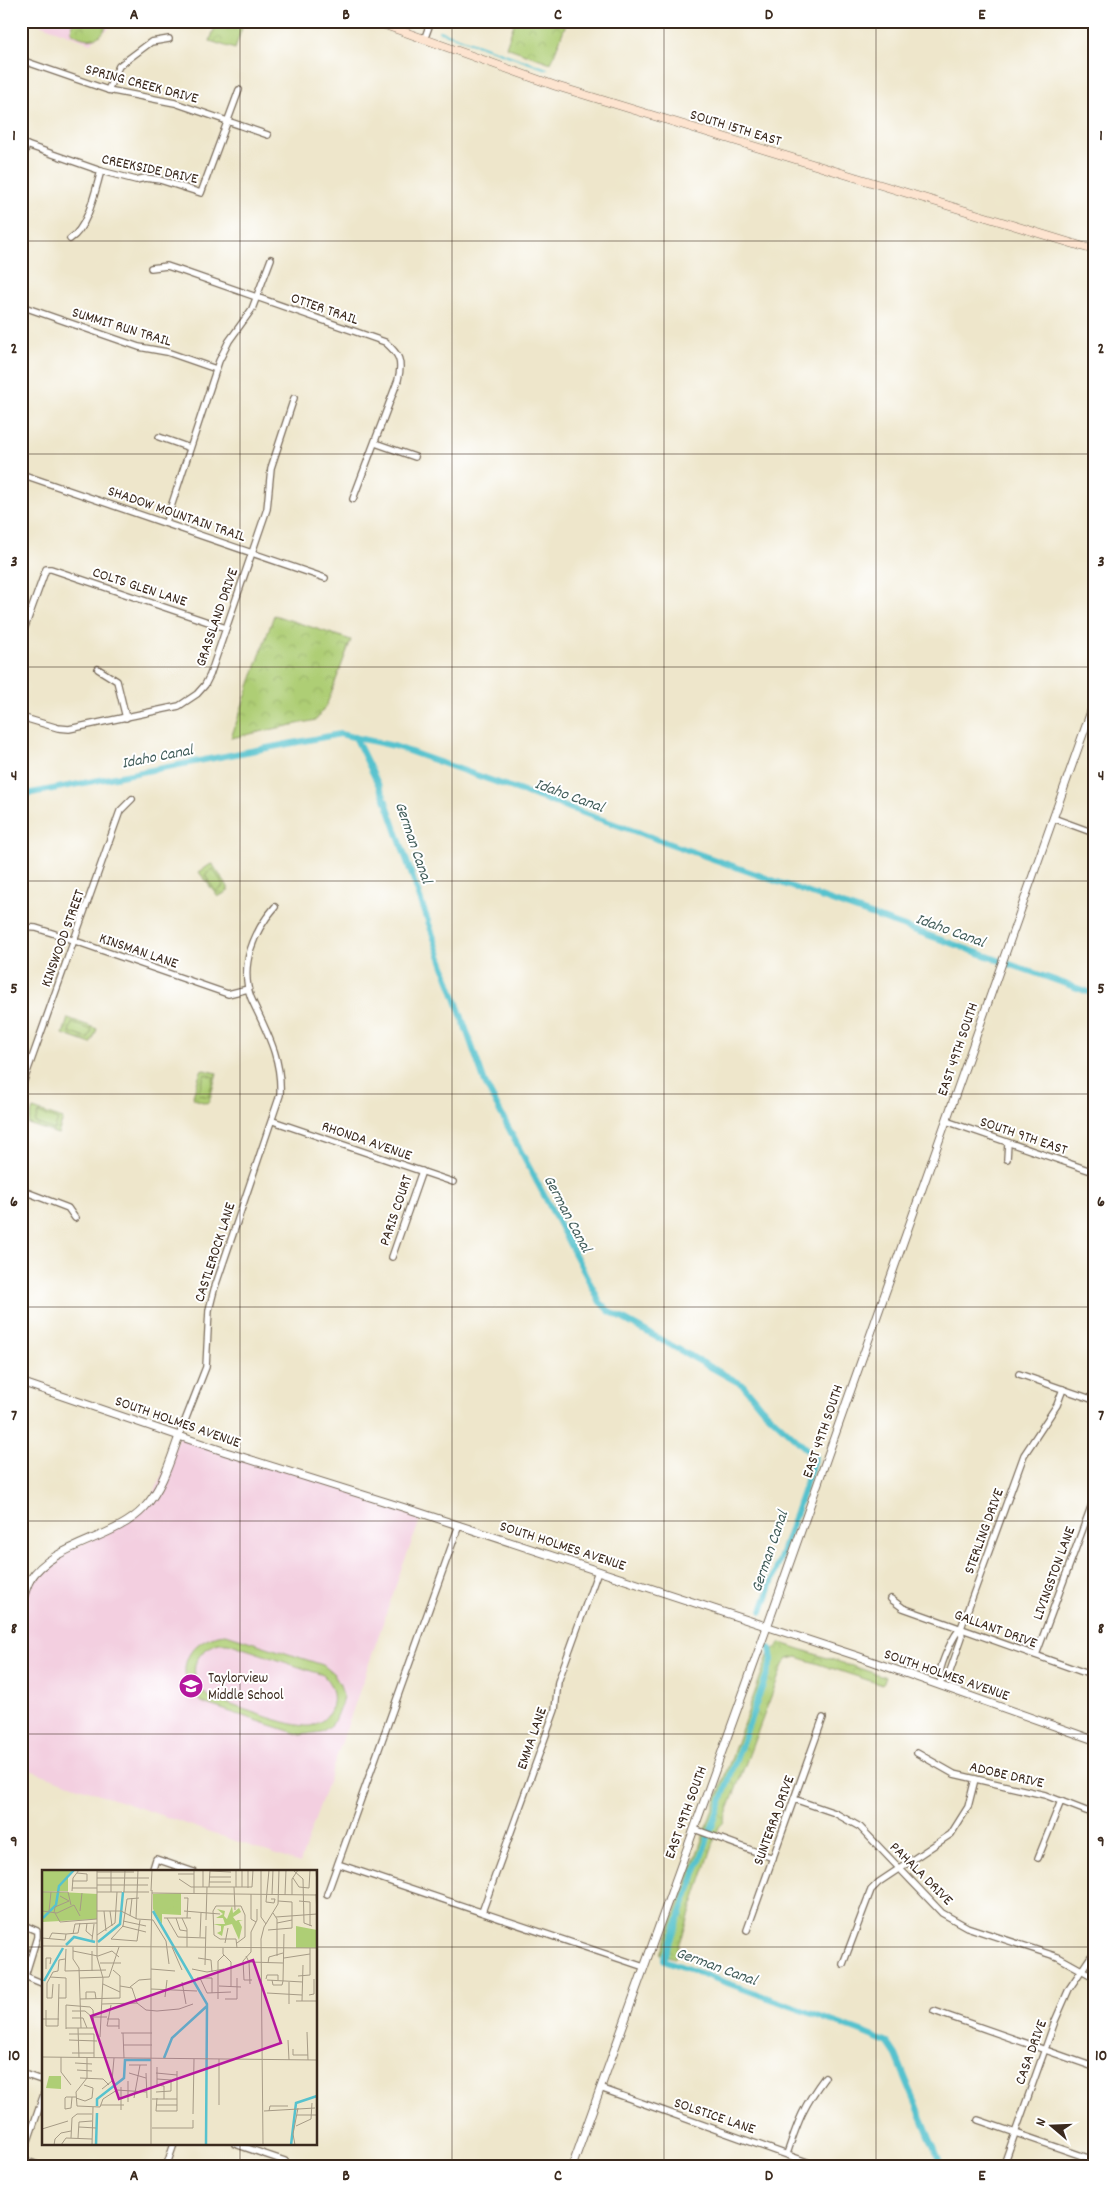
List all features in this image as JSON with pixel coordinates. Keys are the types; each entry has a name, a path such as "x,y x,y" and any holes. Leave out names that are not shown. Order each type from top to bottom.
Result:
{"main road":[{"name":"SOUTH 15TH EAST","path":"374,21 556,86 1094,250"}],"street":[{"path":"424,40 431,21"},
{"path":"108,90 119,66 151,42 169,38"},
{"name":"SPRING CREEK DRIVE","path":"21,60 108,90 175,103 268,135"},
{"path":"228,121 239,90"},
{"name":"CREEKSIDE DRIVE","path":"24,144 126,178 160,180 201,193 228,121"},
{"path":"21,163 24,144"},
{"path":"70,239 78,234 84,223 101,171"},
{"path":"166,522 216,369 223,352 246,321 271,259"},
{"name":"OTTER TRAIL","path":"150,268 167,266 385,342 396,351 401,359 401,369 353,499"},
{"name":"SUMMIT RUN TRAIL","path":"21,306 139,346 167,352 216,369"},
{"name":"GRASSLAND DRIVE","path":"21,717 58,728 69,729 179,706 193,698 205,685 267,509 271,468 294,398"},
{"path":"159,437 190,448"},
{"path":"375,443 415,457"},
{"name":"SHADOW MOUNTAIN TRAIL","path":"21,474 166,522 325,578"},
{"name":"COLTS GLEN LANE","path":"22,633 46,570 51,569 226,628"},
{"path":"98,669 117,681 126,718"},
{"name":"EAST 49TH SOUTH","path":"572,2167 767,1627 1094,703"},
{"name":"KINSWOOD STREET","path":"21,1089 120,811 132,799"},
{"path":"1053,818 1094,833"},
{"name":"CASTLEROCK LANE","path":"21,1606 30,1581 54,1558 120,1526 143,1509 161,1483 206,1367 209,1310 214,1290 273,1121 280,1095 279,1066 276,1053 248,990 247,963 261,923 275,907"},
{"name":"KINSMAN LANE","path":"21,927 36,928 74,940 228,994 248,990"},
{"name":"RHONDA AVENUE","path":"273,1121 453,1182"},
{"name":"SOUTH 9TH EAST","path":"946,1121 1094,1172"},
{"path":"1007,1159 1008,1143"},
{"name":"PARIS COURT","path":"392,1257 422,1171"},
{"path":"21,1190 68,1208 75,1218"},
{"path":"1019,1374 1094,1400"},
{"name":"SOUTH HOLMES AVENUE","path":"21,1382 179,1436 459,1525 941,1683 1094,1740"},
{"name":"STERLING DRIVE","path":"941,1683 940,1673 954,1634 961,1628 1024,1455 1057,1405 1064,1389"},
{"name":"LIVINGSTON LANE","path":"1036,1655 1094,1500"},
{"path":"327,1894 459,1525"},
{"name":"EMMA LANE","path":"482,1912 554,1710 558,1682 598,1572"},
{"path":"21,1576 30,1581"},
{"name":"GALLANT DRIVE","path":"891,1599 903,1608 1094,1676"},
{"name":"SUNTERRA DRIVE","path":"747,1930 822,1718"},
{"name":"ADOBE DRIVE","path":"917,1753 954,1774 1045,1794 1094,1814"},
{"path":"843,1964 871,1890 879,1882 951,1834 968,1807 975,1779"},
{"name":"PAHALA DRIVE","path":"794,1799 851,1820 860,1827 942,1913 958,1923 1058,1957 1094,1977"},
{"path":"1038,1858 1061,1801"},
{"path":"694,1829 773,1858"},
{"path":"153,1870 156,1859 188,1870"},
{"path":"338,1864 644,1966"},
{"path":"21,1924 36,1931 37,1937 25,1976 42,1983"},
{"name":"CASA DRIVE","path":"1003,2167 1044,2049 1062,2004 1094,1952"},
{"path":"934,2011 1094,2067"},
{"path":"21,2073 42,2080"},
{"path":"787,2154 805,2106 825,2077"},
{"name":"SOLSTICE LANE","path":"600,2088 821,2167"},
{"path":"42,2100 22,2160 44,2167"},
{"path":"978,2120 1094,2160"},
{"path":"166,2167 173,2146"},
{"path":"243,2146 286,2161"}],"shaded area":[{"path":"31,21 118,21 90,43"},
{"name":"Taylorview Middle School","path":"179,1436 423,1513 403,1565 300,1863 21,1767 21,1605 30,1581 54,1558 120,1526 152,1498"}],"green space":[{"path":"78,21 106,21 107,24 105,30 97,37 87,39 71,32 72,25"},
{"path":"217,21 244,21 235,49 210,41"},
{"path":"515,21 567,21 551,63 506,47"},
{"path":"274,615 351,640 327,704 316,720 231,738"},
{"path":"211,864 228,887 228,891 218,897 199,872"},
{"path":"213,869 224,886 216,892 205,875"},
{"path":"68,1018 97,1029 91,1044 63,1034"},
{"path":"72,1023 92,1030 88,1039 69,1032"},
{"path":"201,1071 217,1073 209,1102 206,1103 194,1099 193,1096"},
{"path":"205,1074 214,1077 208,1097 198,1094"},
{"path":"33,1109 63,1119 58,1134 28,1124"},
{"path":"38,1113 58,1120 54,1130 35,1123"},
{"path":"226,1634 323,1665 333,1673 340,1685 343,1696 332,1725 321,1732 301,1735 203,1703 193,1693 187,1682 185,1671 187,1660 192,1651 200,1643 212,1637","holes":["219,1643 228,1643 323,1675 330,1685 333,1694 333,1703 329,1713 317,1723 310,1726 301,1726 275,1720 209,1697 197,1682 195,1674 197,1659 210,1647"]},
{"path":"781,1643 886,1677 883,1685 797,1657 788,1659 783,1665 723,1823 719,1827 675,1958 661,1954 769,1653"}],"waterway":[{"path":"412,21 418,23"},
{"path":"439,31 547,69"},
{"name":"Idaho Canal","path":"21,795 340,734 394,746 1094,994"},
{"name":"German Canal","path":"355,737 384,796 485,1083 600,1302 609,1311 743,1385 761,1407 815,1457 762,1611"},
{"name":"German Canal","path":"770,1648 772,1660 664,1960 888,2043 896,2055 942,2167"}],"place":[{"name":"Taylorview Middle School","path":"191,1686"}]}
